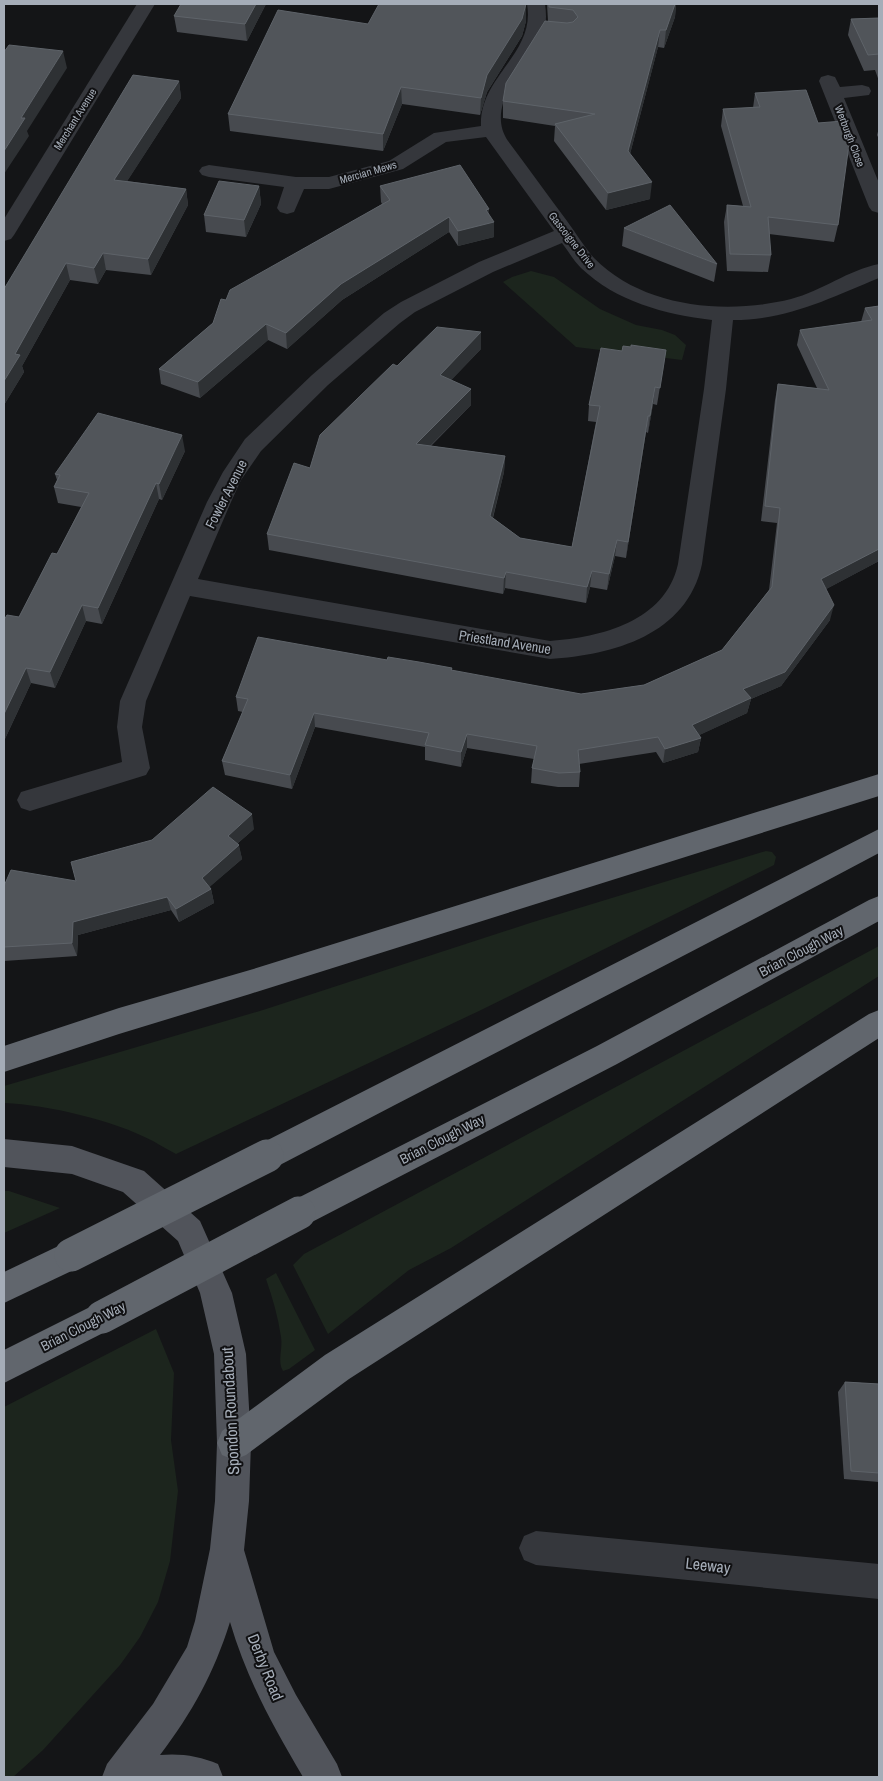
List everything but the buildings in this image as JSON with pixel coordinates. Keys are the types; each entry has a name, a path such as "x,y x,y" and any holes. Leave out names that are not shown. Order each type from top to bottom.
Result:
{"highway":[{"path":"4,1059 119,1021 250,982 879,785"},
{"path":"4,1288 653,959 879,840"},
{"name":"Brian Clough Way","path":"4,1367 298,1213 607,1055 879,908"},
{"path":"234,1443 337,1367 879,1023"}],"main road":[{"name":"Spondon Roundabout","path":"4,1153 72,1160 133,1181 189,1230 216,1293 230,1354 234,1443 232,1501 227,1549 213,1620 202,1655 166,1717 120,1777"},
{"name":"Derby Road","path":"227,1549 258,1657 282,1708 324,1777"},
{"path":"120,1777 173,1772 206,1777"}],"street":[{"name":"Merchant Avenue","path":"4,235 146,4"},
{"path":"492,130 491,113 495,100 533,40 547,31 539,20 536,4"},
{"name":"Werburgh Close","path":"862,91 831,87 879,207"},
{"name":"Mercian Mews","path":"209,170 296,183 329,184 387,169 402,162 441,137 492,130"},
{"name":"Gascoigne Drive","path":"492,130 500,145 591,266 625,290 671,306 723,313 768,310 798,304 879,270"},
{"path":"287,208 296,183"},
{"name":"Fowler Avenue","path":"30,800 137,768 130,742 130,714 133,701 219,502 241,461 270,428 372,333 408,307 502,260 566,234"},
{"name":"Priestland Avenue","path":"184,586 550,650 603,644 638,630 666,608 686,577 720,362 723,313"},
{"name":"Leeway","path":"536,1548 879,1582"}],"shaded area":[{"path":"531,271 554,277 600,309 636,325 662,330 675,335 686,345 682,360 576,347 503,282"},
{"path":"766,851 772,852 776,857 774,865 479,1011 176,1154 137,1133 100,1120 60,1110 4,1103 4,1086 263,1010 530,923"},
{"path":"879,946 879,976 451,1248 409,1270 328,1334 293,1265 304,1254"},
{"path":"4,1191 9,1191 60,1208 4,1233"},
{"path":"276,1273 315,1350 289,1369 283,1371 280,1363 280,1330 266,1279"},
{"path":"156,1329 174,1373 171,1440 178,1491 170,1561 158,1602 140,1637 120,1665 43,1750 13,1777 4,1777 4,1407"}]}
